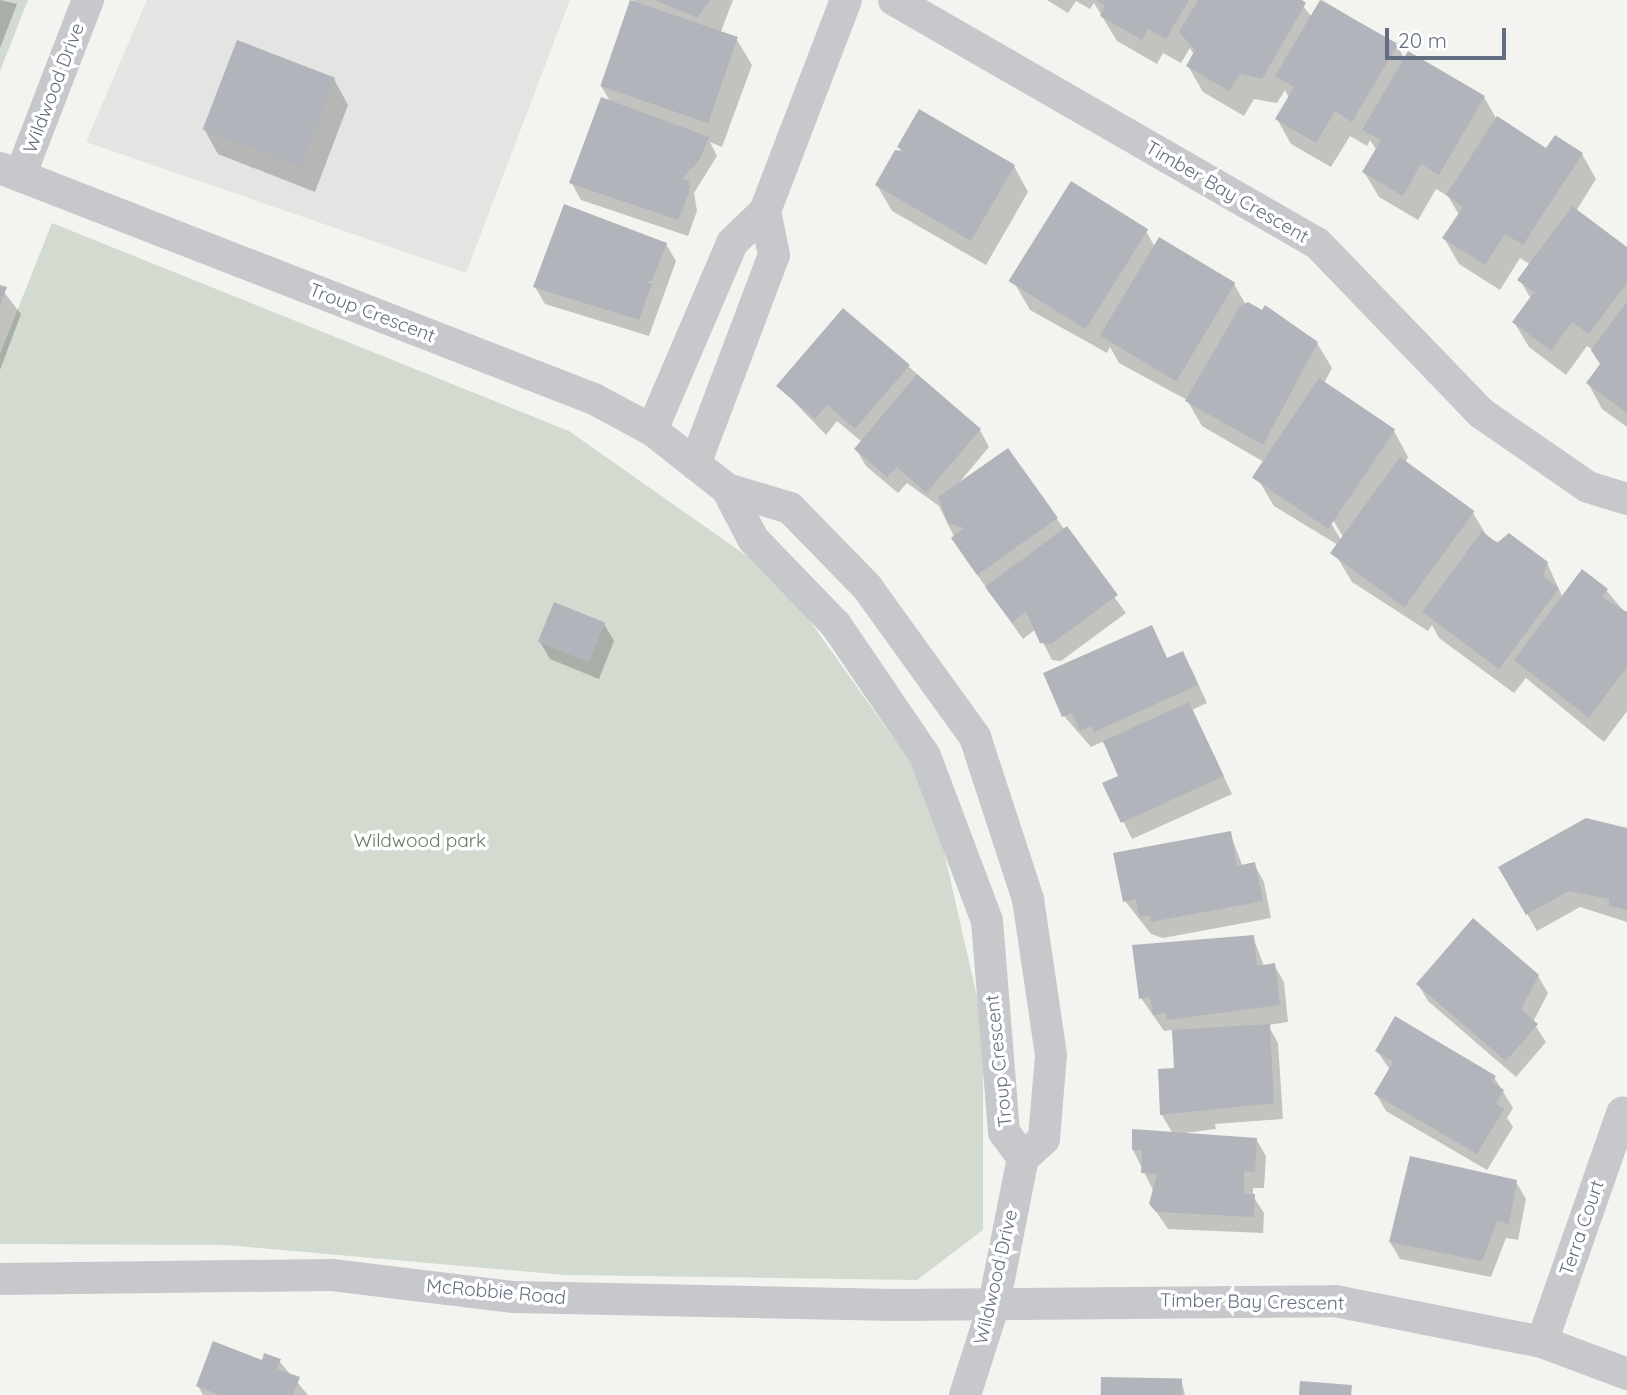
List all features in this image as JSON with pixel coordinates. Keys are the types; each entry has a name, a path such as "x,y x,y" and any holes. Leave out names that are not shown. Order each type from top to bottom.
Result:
{"street":[{"name":"Wildwood Drive","path":"10,172 88,0"},
{"path":"652,430 732,243 765,211 846,0"},
{"name":"Timber Bay Crescent","path":"894,0 1317,243 1481,413 1588,487 1627,499"},
{"name":"Troup Crescent","path":"10,172 594,400 652,430 727,489 790,508 867,587 975,737 1028,899 1051,1055 1044,1139 1023,1158 1004,1132 987,920 925,756 836,625 753,539 727,489"},
{"path":"695,464 774,255 765,211"},
{"name":"Terra Court","path":"1542,1342 1622,1113"},
{"name":"Wildwood Drive","path":"965,1395 994,1304 1023,1158"},
{"name":"McRobbie Road","path":"0,1279 331,1275 515,1297 994,1304"},
{"name":"Timber Bay Crescent","path":"994,1304 1335,1301 1542,1342 1627,1374"}],"shaded area":[{"path":"147,0 570,0 466,273 86,142"}],"green space":[{"path":"0,0 28,0 0,71"},
{"name":"Wildwood park","path":"52,223 569,431 781,580 930,790 983,1023 983,1230 917,1280 565,1275 225,1245 0,1244 0,354"}],"building":[{"path":"630,0 738,37 708,123 600,86"},
{"path":"655,0 710,0 697,18"},
{"path":"1096,0 1189,0 1166,39 1148,29 1142,40 1100,16 1105,5"},
{"path":"1198,0 1302,0 1306,3 1262,79 1240,74 1229,91 1186,66 1195,50 1179,32"},
{"path":"1320,0 1398,44 1352,122 1335,111 1316,143 1275,119 1294,87 1275,76"},
{"path":"237,40 335,78 301,167 203,130"},
{"path":"1408,51 1485,96 1439,175 1421,164 1403,196 1362,172 1381,140 1362,130"},
{"path":"601,97 709,137 699,161 682,178 689,181 689,193 678,220 569,183"},
{"path":"919,109 1015,165 971,241 875,185 895,150 904,151 897,147"},
{"path":"1497,116 1546,148 1555,135 1583,153 1523,245 1505,234 1485,265 1442,238 1463,207 1446,195"},
{"path":"1071,181 1148,229 1086,329 1008,281"},
{"path":"564,204 667,243 652,281 645,281 652,284 639,320 533,287"},
{"path":"1572,206 1627,247 1627,283 1589,334 1572,322 1551,351 1512,322 1534,292 1517,280"},
{"path":"1159,237 1235,283 1176,381 1100,336"},
{"path":"0,285 7,287 0,306"},
{"path":"1248,302 1262,310 1265,305 1318,342 1263,445 1185,401 1240,306"},
{"path":"1627,302 1627,413 1586,383 1600,364 1591,350"},
{"path":"843,308 910,365 855,429 827,405 815,419 776,386"},
{"path":"917,374 981,429 926,493 897,467 887,477 854,449"},
{"path":"1319,378 1395,429 1328,529 1252,477"},
{"path":"1008,448 1058,518 977,575 951,538 964,528 948,523 938,497"},
{"path":"1400,457 1474,511 1404,607 1330,553"},
{"path":"1067,526 1118,595 1051,644 1040,643 1026,612 1012,623 985,587"},
{"path":"1482,531 1497,543 1509,533 1548,562 1543,576 1559,588 1499,669 1422,612"},
{"path":"1582,569 1608,589 1602,597 1627,612 1627,667 1589,718 1514,660"},
{"path":"554,602 605,623 589,662 538,642"},
{"path":"1152,625 1167,658 1183,651 1198,685 1094,732 1092,726 1080,731 1072,713 1062,717 1043,673"},
{"path":"1189,702 1224,776 1121,823 1102,783 1118,776 1103,741"},
{"path":"1586,818 1627,828 1627,910 1609,906 1609,899 1569,891 1526,915 1498,867"},
{"path":"1231,831 1237,866 1255,862 1263,901 1151,922 1150,915 1139,917 1136,899 1123,902 1113,853"},
{"path":"1473,918 1539,975 1521,1009 1538,1024 1506,1061 1416,984"},
{"path":"1254,935 1257,966 1275,963 1280,1005 1167,1020 1166,1013 1153,1015 1150,997 1139,999 1132,945"},
{"path":"1395,1016 1496,1076 1492,1082 1504,1090 1496,1104 1504,1109 1477,1154 1374,1094 1393,1062 1375,1051"},
{"path":"1270,1024 1274,1103 1160,1115 1158,1069 1174,1068 1172,1030"},
{"path":"1132,1129 1257,1138 1255,1172 1244,1171 1244,1194 1255,1194 1254,1217 1156,1212 1149,1204 1157,1174 1141,1173 1142,1150 1132,1150"},
{"path":"1410,1156 1517,1180 1509,1224 1497,1221 1482,1261 1389,1242"},
{"path":"213,1341 262,1360 264,1353 281,1359 277,1369 300,1377 293,1395 220,1395 196,1386"},
{"path":"1101,1377 1182,1378 1182,1395 1101,1395"},
{"path":"1300,1381 1352,1385 1351,1395 1299,1395"}]}
